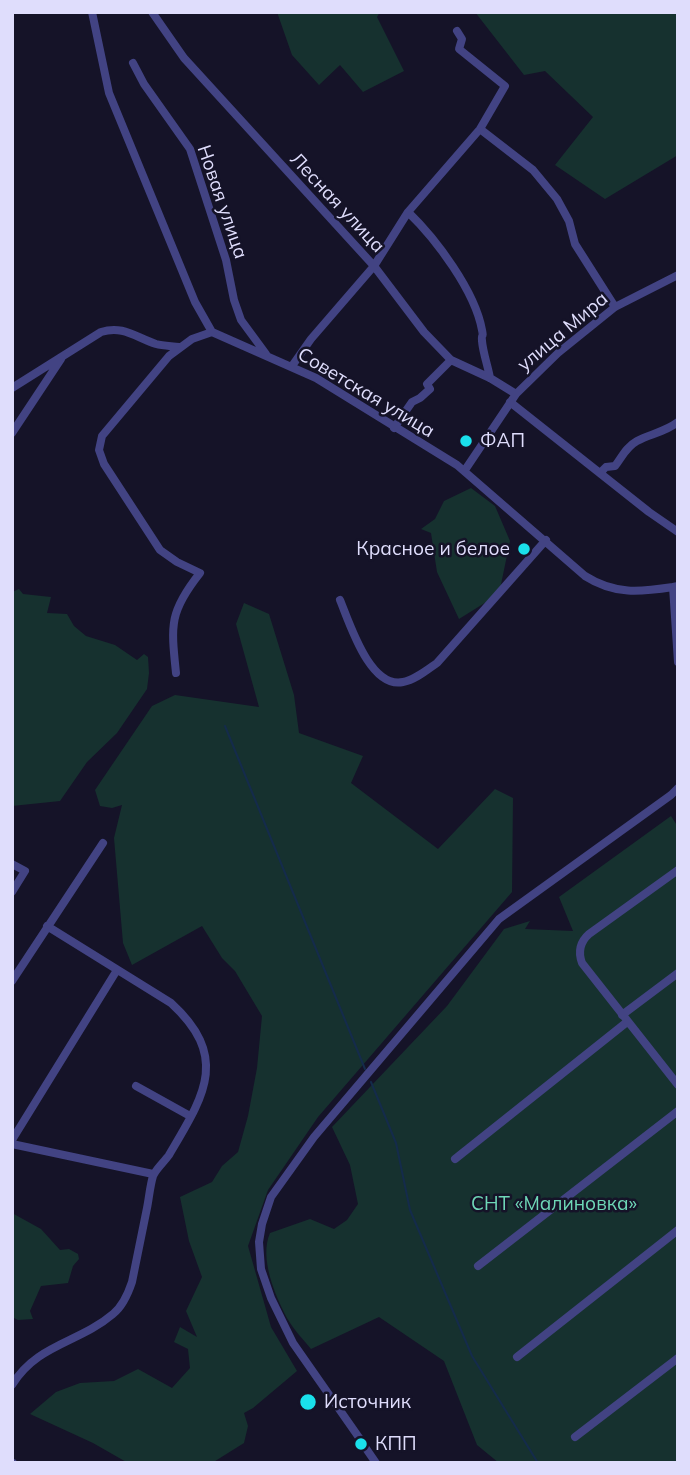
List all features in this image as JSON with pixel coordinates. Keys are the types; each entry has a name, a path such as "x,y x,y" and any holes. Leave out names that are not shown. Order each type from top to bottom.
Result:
{"street":[{"path":"92,12 109,93 195,302 212,332 202,334 169,356 102,436 99,450 104,464 160,550 200,573 185,591 175,613 173,628 176,673"},
{"name":"Лесная улица","path":"152,12 184,58 374,266 424,332 451,360 490,378 516,394"},
{"path":"292,366 374,266 408,212 480,129 505,86 459,49 462,39 457,32"},
{"name":"Новая улица","path":"134,63 144,84 190,149 226,260 237,310 241,320 268,356"},
{"path":"480,129 533,170 557,199 569,221 575,244 615,307"},
{"path":"408,212 436,245 474,305 483,333 490,378"},
{"name":"улица Мира","path":"464,470 516,394 558,353 615,307 678,275"},
{"path":"12,388 101,332 113,328 122,329 158,345 179,347"},
{"name":"Советская улица","path":"212,332 325,383 464,470 599,585 636,592 675,587"},
{"path":"12,433 63,357"},
{"path":"394,428 412,402 430,389 427,384 451,360"},
{"path":"510,402 678,532"},
{"path":"600,473 606,467 615,466 626,449 636,441 664,431 678,422"},
{"path":"340,600 357,639 377,674 386,680 402,683 437,663 546,540"},
{"path":"675,587 678,662"},
{"path":"360,1439 282,1323 261,1269 259,1242 271,1197 314,1137 499,919 678,788"},
{"path":"12,981 103,843"},
{"path":"12,863 25,871 12,892"},
{"path":"678,870 603,923 582,942 579,956 678,1085"},
{"path":"12,1385 22,1368 47,1350 114,1314 126,1297 132,1282 153,1174 168,1156 203,1094 207,1077 198,1036 189,1020 171,1003 47,926"},
{"path":"117,970 12,1142 153,1174"},
{"path":"456,1159 678,973"},
{"path":"136,1086 190,1116"},
{"path":"478,1266 678,1111"},
{"path":"517,1357 678,1230"},
{"path":"575,1437 678,1358"},
{"path":"365,1447 376,1463"}],"green space":[{"path":"277,12 380,12 377,17 404,71 363,92 340,65 319,85 292,55"},
{"path":"475,12 678,12 678,155 605,199 555,165 593,117 545,71 524,75"},
{"path":"471,488 495,506 510,541 499,594 459,619 437,572 431,533 421,529 435,519 444,501"},
{"path":"19,589 23,594 51,597 47,613 67,614 74,626 86,636 115,645 137,660 144,654 148,657 149,673 147,689 117,733 87,762 60,801 12,806 12,592"},
{"path":"244,603 269,614 294,695 299,733 363,756 351,783 438,849 495,789 513,798 512,892 318,1117 268,1190 248,1246 271,1327 297,1371 244,1413 248,1426 244,1443 212,1463 128,1463 93,1443 30,1414 56,1392 80,1383 114,1381 138,1369 172,1388 190,1368 188,1349 174,1342 180,1327 197,1337 186,1311 202,1277 189,1241 180,1197 212,1182 222,1166 238,1152 257,1068 262,1016 235,971 222,958 202,926 132,965 123,943 114,838 122,805 112,808 100,806 95,790 152,706 175,695 259,707 236,624"},
{"name":"СНТ «Малиновка»","path":"671,816 678,827 678,1463 499,1463 477,1445 444,1361 379,1317 311,1349 289,1322 278,1299 267,1265 267,1243 270,1233 310,1219 334,1229 347,1220 358,1204 350,1165 332,1127 447,1006 504,929 530,921 525,929 573,931 559,897"},
{"path":"12,1213 41,1229 60,1250 69,1249 78,1254 79,1259 73,1266 68,1283 41,1286 30,1311 33,1319 18,1320 12,1317"}],"waterway":[{"path":"225,726 365,1069"},
{"path":"371,1082 396,1143 410,1210 472,1356 538,1463"}],"place":[{"name":"ФАП","path":"466,441"},
{"name":"Красное и белое","path":"524,549"},
{"name":"Источник","path":"308,1402"},
{"name":"КПП","path":"361,1444"}]}
